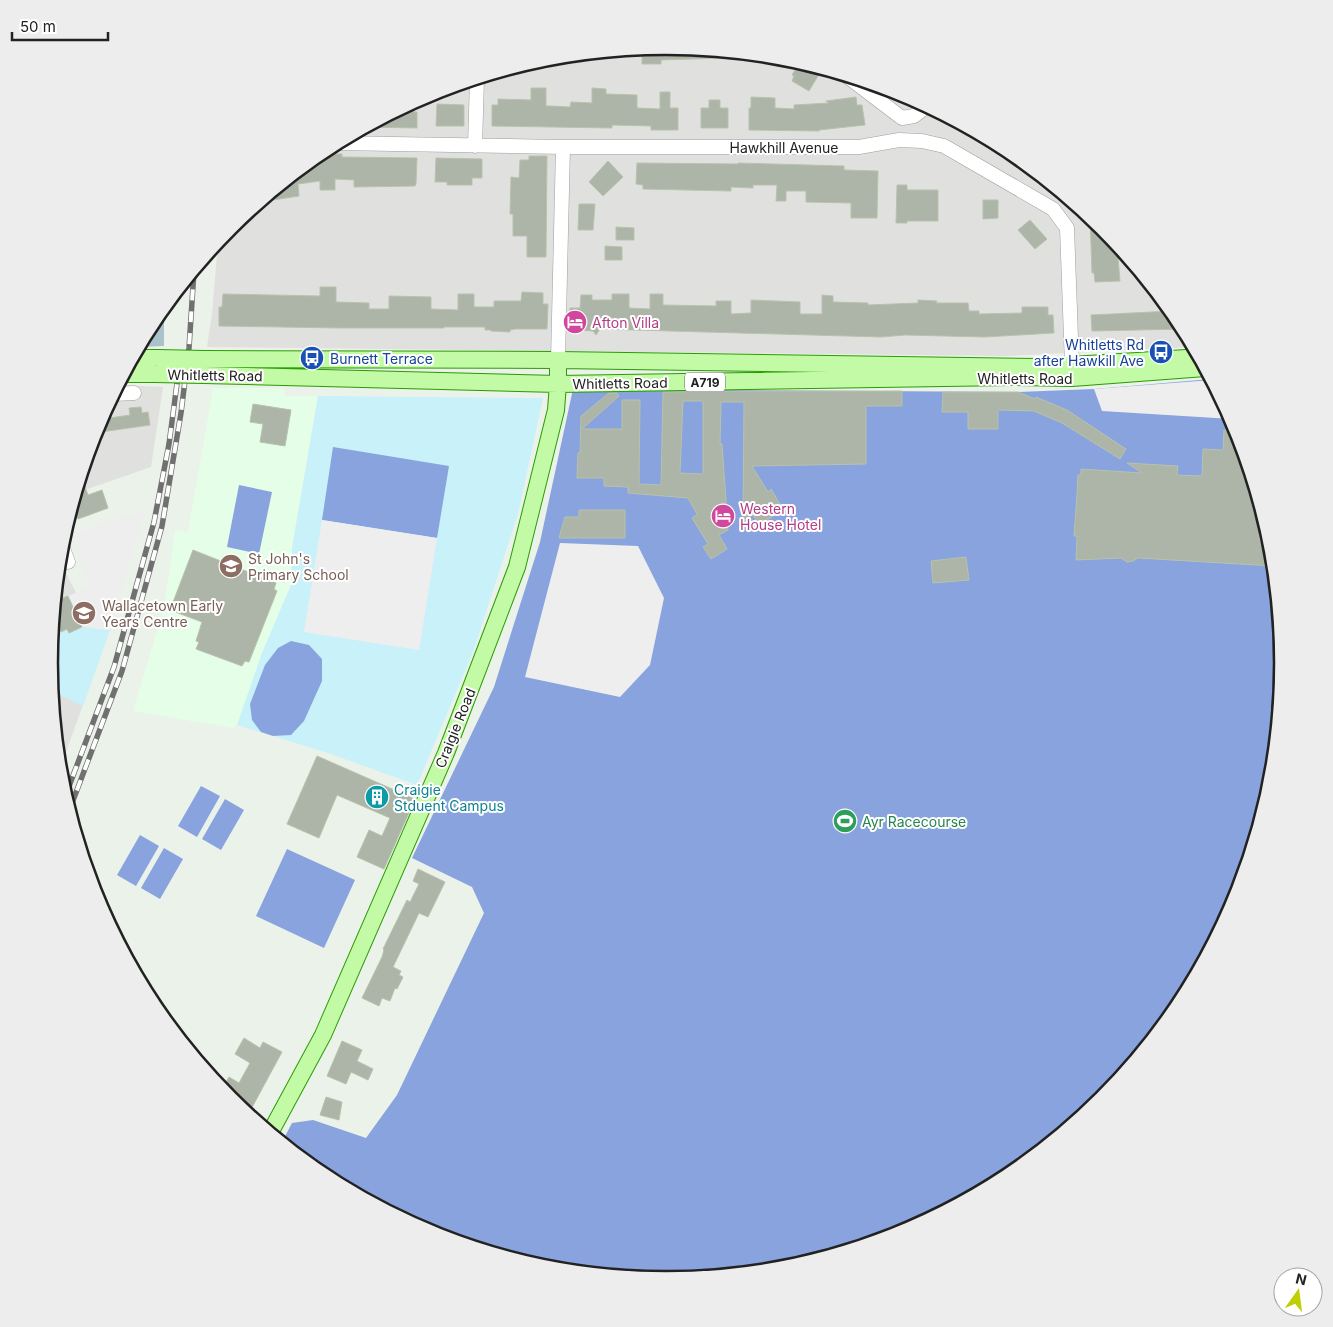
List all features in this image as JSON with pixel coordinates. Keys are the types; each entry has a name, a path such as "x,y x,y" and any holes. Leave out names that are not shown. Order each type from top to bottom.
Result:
{"main road":[{"name":"Whitletts Road","path":"204,367 558,360 1038,367 1193,358"},
{"name":"Whitletts Road","path":"139,360 156,366"},
{"name":"Craigie Road","path":"273,1127 323,1034 446,753 517,567 556,410 558,360"},
{"name":"Whitletts Road","path":"133,372 156,366 204,367 558,384 1011,377 1072,378 1198,369"}],"street":[{"path":"475,146 477,85"},
{"path":"862,87 902,118 914,116 921,111"},
{"name":"Hawkhill Avenue","path":"352,143 563,147 859,146 899,140 922,141 944,146 1053,209 1067,228 1072,365"},
{"path":"558,360 563,147"},
{"path":"121,394 134,393"}],"shaded area":[{"path":"627,56 706,56 746,60 785,67 862,87 899,101 971,137 1037,181 1097,233 1149,293 1186,347 1005,356 207,347 217,253 236,233 265,206 328,158 397,118 471,87 548,67 587,60"},
{"path":"164,321 164,346 148,347"},
{"name":"Ayr Racecourse","path":"1204,380 1229,431 1243,468 1263,545 1270,584 1274,624 1274,703 1270,743 1254,821 1243,859 1212,933 1172,1002 1149,1034 1097,1094 1068,1121 1005,1169 971,1190 899,1226 862,1240 824,1251 746,1267 666,1272 587,1267 509,1251 471,1240 434,1226 362,1190 328,1169 285,1137 292,1123 313,1120 366,1138 397,1095 484,913 472,887 412,858 494,687 540,542 573,389 1018,392 1094,389"},
{"path":"1205,381 1223,418 1102,411 1094,389"},
{"path":"126,385 163,387 151,467 84,490 104,431"},
{"name":"St John's Primary School","path":"213,388 284,388 285,396 318,396 292,548 291,585 262,653 237,725 233,728 133,711 164,608 175,530 188,532"},
{"path":"318,396 543,398 518,514 473,652 417,785 325,752 237,725 262,653 291,585 292,548"},
{"path":"333,447 449,466 437,538 322,520"},
{"path":"239,485 272,492 259,554 227,547"},
{"path":"145,509 110,630 82,627 68,596 89,588 72,534"},
{"path":"322,520 437,538 419,650 304,632"},
{"path":"560,543 638,546 664,598 650,665 620,697 525,677"},
{"path":"65,572 104,646 65,755 59,703 58,664 59,624"},
{"path":"82,627 110,630 83,706 59,693 59,629 61,632 67,629 69,633"},
{"path":"291,641 309,645 322,659 322,681 304,721 291,735 273,736 261,732 252,720 250,704 265,665 278,648"},
{"path":"201,786 220,796 197,837 178,826"},
{"path":"225,799 244,810 221,850 202,839"},
{"path":"140,835 159,846 136,886 117,875"},
{"path":"164,848 183,859 160,899 141,888"},
{"path":"287,849 355,880 324,948 256,916"}],"building":[{"path":"642,56 722,58 661,60 661,64 642,64"},
{"path":"795,69 819,75 809,91 792,81 794,76 792,75"},
{"path":"531,88 546,88 546,106 570,107 571,102 592,103 592,88 606,89 606,94 637,95 637,108 660,109 660,92 670,92 670,108 678,108 678,130 651,130 651,126 612,125 612,128 492,126 492,105 498,105 498,99 531,100"},
{"path":"751,97 775,98 775,108 794,109 794,105 829,103 826,101 856,97 857,105 862,105 865,125 819,131 749,130"},
{"path":"709,100 720,100 720,108 728,108 728,128 701,128 701,108 709,108"},
{"path":"437,104 464,105 464,126 436,126"},
{"path":"414,110 414,112 417,112 417,128 380,127"},
{"path":"334,154 342,154 342,157 417,158 415,186 354,187 354,180 335,179 335,190 320,190 320,181 298,184 299,196 272,200"},
{"path":"529,156 547,156 546,257 527,257 527,236 513,236 513,214 510,214 511,177 519,178 520,160 529,160"},
{"path":"436,158 482,159 482,178 472,178 472,185 447,185 447,182 435,182"},
{"path":"608,161 623,177 603,196 589,182"},
{"path":"637,163 844,166 844,170 878,171 877,218 851,218 851,203 806,202 806,191 786,191 786,201 776,201 777,185 753,185 753,188 731,187 731,191 643,189 643,185 636,184"},
{"path":"897,185 907,185 907,190 938,190 938,221 896,223"},
{"path":"983,200 998,200 998,218 983,219"},
{"path":"579,204 595,204 593,230 578,230"},
{"path":"1030,220 1047,239 1035,249 1018,230"},
{"path":"616,227 634,228 634,240 616,240"},
{"path":"1090,227 1118,255 1120,281 1095,282 1094,273 1092,273"},
{"path":"605,246 622,247 622,260 605,260"},
{"path":"320,287 336,287 336,302 369,303 369,309 389,309 389,296 431,297 431,309 458,310 458,294 474,294 474,307 494,307 494,301 521,301 522,292 543,293 543,304 548,304 547,329 515,329 510,330 510,332 485,330 485,327 341,328 219,326 219,307 222,307 223,294 320,296"},
{"path":"612,294 629,294 629,308 650,309 650,294 663,294 663,305 716,306 716,301 731,301 731,314 751,313 751,300 800,302 800,314 822,314 822,295 833,296 833,302 868,303 868,305 918,303 918,300 937,301 936,303 968,303 969,311 979,311 979,314 1022,313 1022,307 1048,307 1048,315 1053,315 1054,333 985,337 905,335 881,337 600,329 596,335 593,331 579,330 577,334 573,330 569,330 570,308 580,308 581,295 592,295 592,300 612,300"},
{"path":"1162,311 1175,329 1092,331 1091,315"},
{"path":"902,391 902,406 866,406 866,464 752,466 768,492 771,489 783,509 759,526 753,515 743,521 744,402 721,402 720,444 722,444 728,530 719,535 727,549 711,559 703,547 708,544 692,518 697,514 688,498 628,493 628,487 604,486 604,478 577,478 581,416 609,393 617,393 619,396 582,429 622,429 622,400 640,400 639,484 661,485 663,392","holes":["683,401 703,401 703,474 680,473"]},
{"path":"943,392 1018,392 1035,399 1036,397 1067,410 1126,449 1120,459 1062,423 1034,411 998,410 998,429 968,429 968,412 942,412"},
{"path":"253,404 291,410 285,446 260,442 263,424 250,422"},
{"path":"141,407 142,413 148,412 150,425 104,432 110,418 130,415 129,408"},
{"path":"1224,430 1229,430 1243,468 1254,506 1267,566 1138,558 1127,562 1121,558 1076,560 1077,536 1074,536 1078,475 1081,475 1081,469 1142,473 1127,463 1178,466 1177,475 1202,476 1203,449 1223,450"},
{"path":"85,486 88,495 102,490 108,508 78,519 77,516"},
{"path":"579,510 625,510 625,538 559,538 565,517 579,517"},
{"path":"193,550 276,583 274,589 277,591 249,662 245,661 242,666 196,649 199,642 196,641 202,622 170,610"},
{"path":"966,557 969,580 933,583 931,561"},
{"path":"68,596 82,627 69,633 67,629 61,632 59,629 62,598"},
{"name":"Craigie Stduent Campus","path":"317,756 415,799 384,869 357,857 369,830 382,836 390,818 337,795 319,838 287,824"},
{"path":"418,869 445,882 428,917 419,913 393,967 401,971 399,975 403,977 397,989 395,988 390,1001 382,998 379,1006 362,998 407,900 410,902 419,884 413,881"},
{"path":"244,1038 260,1048 263,1042 282,1052 251,1108 226,1083 229,1077 239,1083 250,1063 235,1054"},
{"path":"342,1041 362,1050 357,1061 373,1069 368,1080 351,1072 346,1084 327,1076"},
{"path":"326,1097 342,1102 339,1120 320,1115"}],"railway":[{"path":"74,798 122,671 162,526 181,413 189,348 193,281"},
{"path":"70,783 114,667 154,522 169,444 178,376"}],"place":[{"name":"Afton Villa","path":"575,322"},
{"name":"Whitletts Rd after Hawkill Ave","path":"1161,352"},
{"name":"Burnett Terrace","path":"312,358"},
{"name":"Western House Hotel","path":"723,516"},
{"name":"St John's Primary School","path":"231,566"},
{"name":"Wallacetown Early Years Centre","path":"84,613"},
{"name":"Craigie Stduent Campus","path":"377,797"},
{"name":"Ayr Racecourse","path":"845,821"}]}
